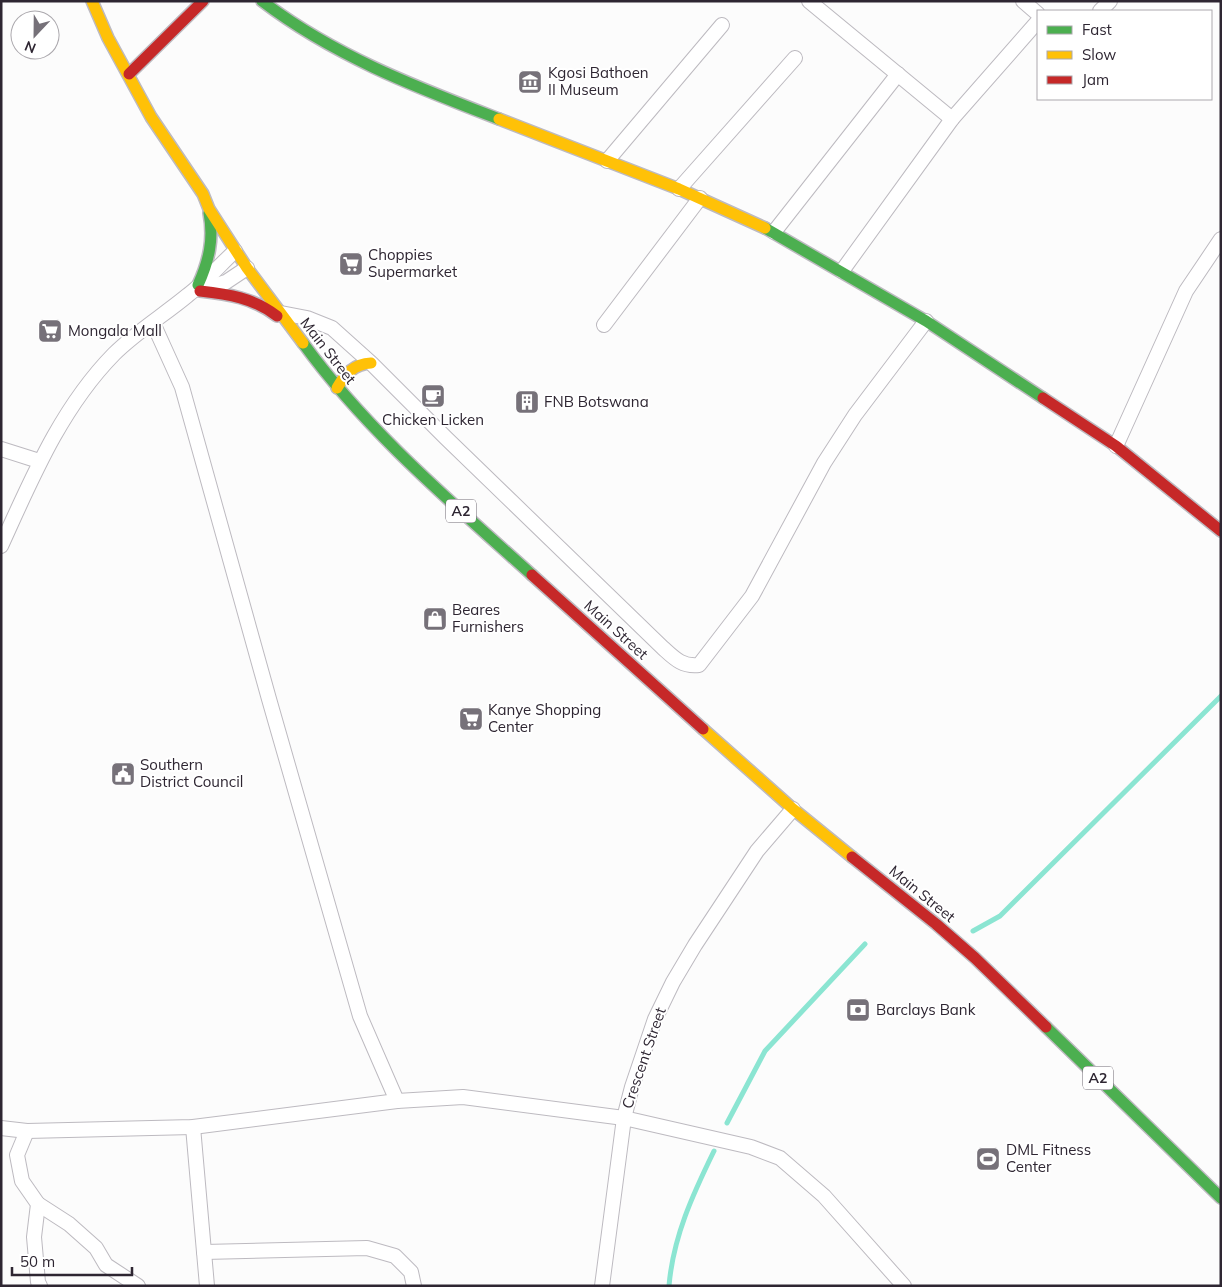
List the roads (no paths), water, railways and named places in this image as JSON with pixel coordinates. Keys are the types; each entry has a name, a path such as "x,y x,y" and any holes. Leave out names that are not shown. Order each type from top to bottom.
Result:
{"main road":[{"name":"Main Street","path":"92,1 108,38 151,116 202,194 235,251 290,327 338,388 368,422 422,476 793,809 936,924 975,958 1221,1198"},
{"path":"129,74 203,1"},
{"path":"262,1 303,30 348,57 373,69 679,189 774,232 926,321 1116,446 1221,531"},
{"path":"209,209 213,234 208,258 196,290 230,294 252,301 272,312 290,327"},
{"path":"338,388 349,370 364,363 371,363"}],"street":[{"path":"810,1 952,119"},
{"path":"1023,1 1037,13"},
{"path":"1101,10 1110,1"},
{"path":"842,272 952,119 1037,22"},
{"path":"607,161 722,25"},
{"path":"679,189 795,58"},
{"path":"774,232 898,74"},
{"path":"604,325 700,198"},
{"path":"1116,446 1186,290 1221,239"},
{"path":"1,546 39,461 62,422 90,383 113,355 196,290 235,251"},
{"path":"196,290 226,282 247,268"},
{"path":"280,313 308,318 332,328 371,363 663,648 679,662 689,666 699,665 752,596 824,463 855,415 926,321"},
{"path":"153,323 182,387 360,1016 397,1101"},
{"path":"1,449 39,461"},
{"name":"Crescent Street","path":"602,1286 624,1118 632,1087 655,1019 673,982 695,944 757,851 793,809"},
{"path":"1,1128 27,1130 193,1128 397,1101 463,1097 624,1118 751,1146 780,1158 824,1196 904,1286"},
{"path":"193,1128 207,1286"},
{"path":"27,1130 17,1154 22,1181 38,1204 69,1224 96,1248 106,1265 138,1286"},
{"path":"38,1204 34,1237 40,1286"},
{"path":"204,1252 367,1248 395,1256 411,1272 414,1286"}],"waterway":[{"path":"973,931 1000,916 1221,696"},
{"path":"727,1123 765,1051 865,944"},
{"path":"669,1286 679,1233 714,1151"}],"place":[{"name":"Kgosi Bathoen II Museum","path":"530,82"},
{"name":"Choppies Supermarket","path":"351,264"},
{"name":"Mongala Mall","path":"50,331"},
{"name":"Chicken Licken","path":"433,396"},
{"name":"FNB Botswana","path":"527,402"},
{"name":"Beares Furnishers","path":"435,619"},
{"name":"Kanye Shopping Center","path":"471,719"},
{"name":"Southern District Council","path":"123,774"},
{"name":"Barclays Bank","path":"858,1010"},
{"name":"DML Fitness Center","path":"988,1159"}]}
